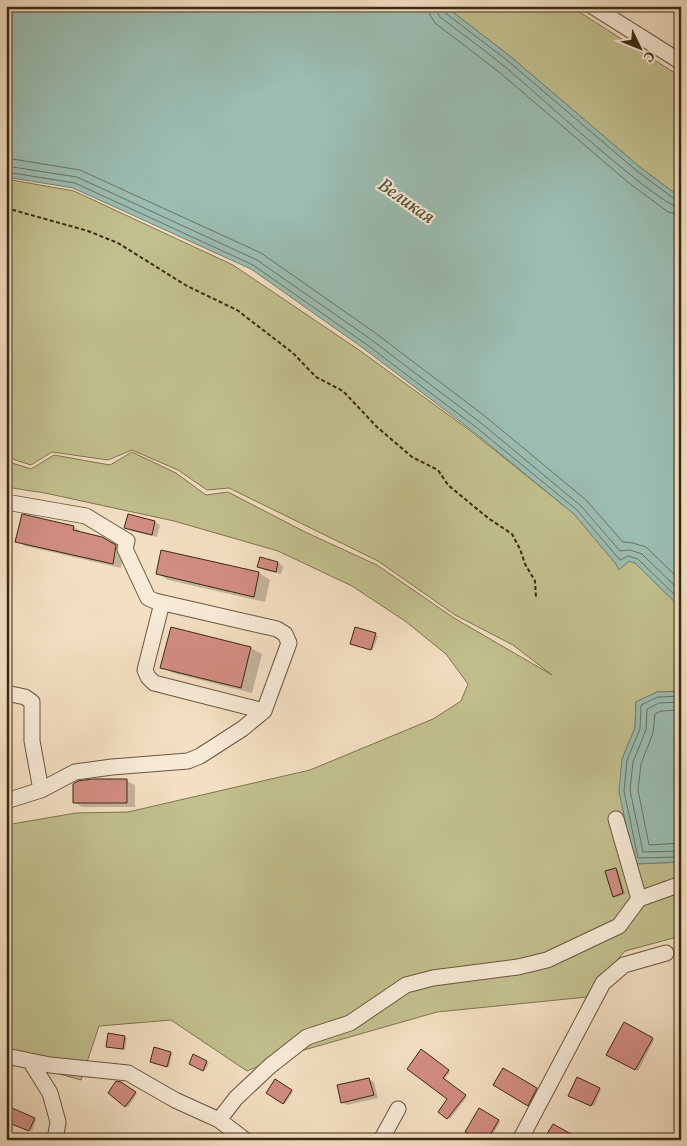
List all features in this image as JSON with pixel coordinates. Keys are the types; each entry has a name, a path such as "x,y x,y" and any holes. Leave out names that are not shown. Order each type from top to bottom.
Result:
{"street":[{"path":"592,6 681,62"},
{"path":"6,502 86,516 127,541 125,549 148,598 162,603 276,629 285,634 289,644 264,710 242,729 200,756 188,761 75,772 41,790 6,801"},
{"path":"162,603 145,670 148,677 154,683 264,710"},
{"path":"6,693 26,697 32,702 32,742 41,790"},
{"path":"616,819 639,899"},
{"path":"219,1120 236,1098 270,1066 307,1037 350,1023 406,985 433,978 518,967 547,960 619,926 639,899 681,884"},
{"path":"520,1140 603,983 624,965 666,953"},
{"path":"6,1056 50,1065 128,1073 175,1100 219,1120 245,1140"},
{"path":"30,1061 50,1093 58,1122 55,1140"},
{"path":"381,1140 398,1109"}],"path":[{"path":"6,208 88,231 118,243 187,286 236,310 293,353 316,377 343,391 377,427 412,457 438,470 448,485 488,518 512,534 520,549 524,564 535,581 536,598"}],"shaded area":[{"path":"445,6 570,6 681,77 681,198 641,168 511,57"},
{"path":"6,179 74,191 233,265 359,350 472,432 574,514 619,569 629,561 635,563 681,608 681,691 657,692 636,702 635,728 622,759 634,864 681,862 681,936 625,951 587,997 437,1012 283,1056 247,1071 171,1020 99,1026 81,1080 6,1059 6,825 76,813 128,812 310,770 433,719 461,701 468,684 446,654 405,621 352,586 278,551 174,521 45,493 6,487 6,461 31,469 54,455 110,465 132,452 176,473 206,495 228,492 305,532 377,565 454,618 552,675 513,645 455,615 378,561 229,488 207,490 178,470 132,450 108,460 52,452 31,465 6,457"}],"water":[{"name":"Великая","path":"6,6 445,6 511,57 641,168 681,198 681,608 635,563 629,561 619,570 574,514 474,432 363,348 251,269 73,188 6,177"},
{"path":"681,691 681,862 634,864 619,791 622,759 635,728 636,702 657,692"}],"building":[{"path":"22,514 74,526 73,530 102,537 116,545 113,564 15,542"},
{"path":"128,514 155,521 152,535 124,528"},
{"path":"161,550 259,572 254,597 156,574"},
{"path":"260,557 278,562 276,572 257,567"},
{"path":"171,627 251,647 241,688 160,668"},
{"path":"355,627 376,633 371,650 350,644"},
{"path":"127,779 127,803 73,803 73,784 78,781"},
{"path":"616,868 623,893 613,897 605,871"},
{"path":"624,1022 653,1038 635,1070 606,1055"},
{"path":"108,1033 125,1036 123,1049 106,1047"},
{"path":"154,1047 171,1052 167,1067 150,1062"},
{"path":"421,1049 449,1070 443,1078 466,1095 447,1119 438,1112 447,1099 407,1069"},
{"path":"193,1054 207,1061 203,1071 189,1064"},
{"path":"503,1068 537,1088 528,1106 493,1085"},
{"path":"577,1077 600,1088 591,1106 568,1096"},
{"path":"369,1078 374,1095 341,1103 337,1085"},
{"path":"275,1079 292,1090 283,1104 266,1093"},
{"path":"116,1081 121,1082 136,1092 125,1107 108,1093"},
{"path":"12,1108 35,1118 29,1131 6,1122"},
{"path":"479,1108 499,1120 487,1140 479,1140 465,1132"},
{"path":"553,1124 582,1140 551,1140 545,1137"}]}
